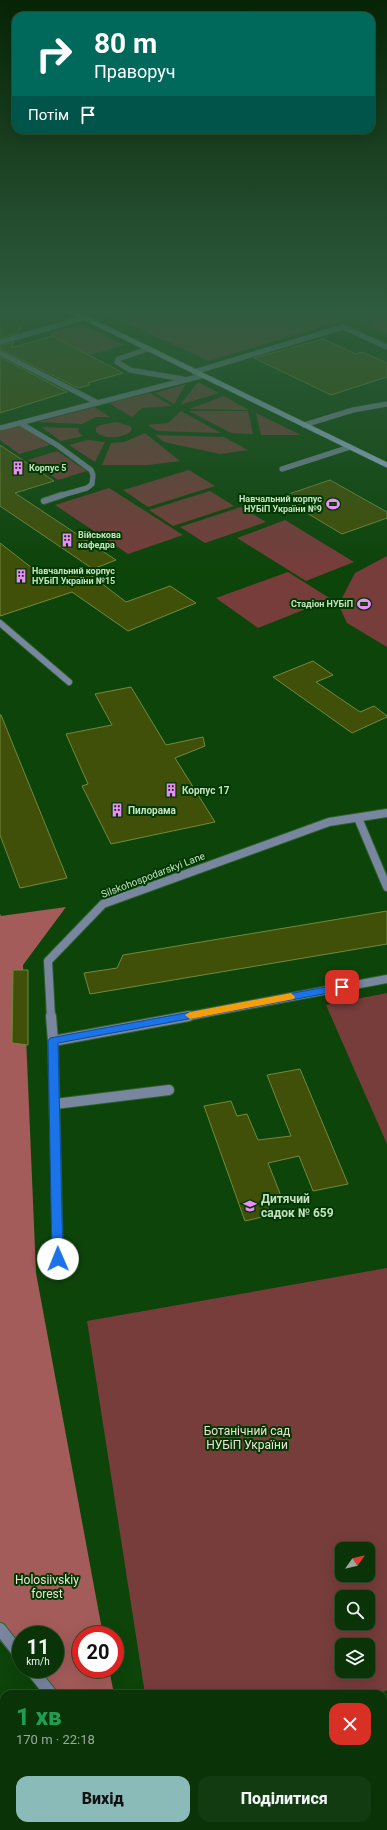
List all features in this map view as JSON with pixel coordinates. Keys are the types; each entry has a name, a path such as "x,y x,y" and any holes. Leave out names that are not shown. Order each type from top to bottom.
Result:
{"street":[{"path":"85,396 98,403"},
{"path":"0,428 122,396"},
{"path":"244,396 387,465"},
{"path":"304,425 386,401"},
{"path":"20,423 68,453 91,470 93,475 92,484 87,488 44,502"},
{"path":"282,469 350,447"},
{"path":"0,624 69,682"},
{"name":"Silskohospodarskyi Lane","path":"58,1259 53,1041 48,961 103,904 329,822 387,813"},
{"path":"358,818 387,887"},
{"path":"53,1041 387,979"},
{"path":"55,1104 169,1090"},
{"path":"0,1629 12,1644"},
{"path":"38,1678 48,1690"}],"green space":[{"path":"136,396 156,396 172,406 142,408 132,417 109,403"},
{"path":"161,396 179,396 174,404"},
{"path":"187,396 208,396 180,405"},
{"path":"225,396 249,410 189,409"},
{"path":"95,407 110,417 96,417 82,424 37,422"},
{"path":"181,411 221,433 158,431 147,425 168,423"},
{"path":"189,411 248,411 253,434 231,433"},
{"path":"256,413 301,435 261,435"},
{"path":"116,422 130,426 132,429 130,432 118,437 108,437 100,435 96,432 96,428 100,425"},
{"path":"19,424 50,445 19,454 0,440 0,429"},
{"path":"41,427 79,428 78,432 83,436 61,441"},
{"path":"145,433 180,461 148,465 102,465 111,443 124,442"},
{"path":"155,435 224,437 248,450 220,454 164,442"},
{"path":"88,440 105,442 95,462 69,445"},
{"path":"57,451 87,471 58,480 28,460"},
{"path":"189,470 215,486 148,507 123,490"},
{"path":"109,488 183,535 128,554 55,505"},
{"path":"210,491 234,506 173,526 149,510"},
{"path":"241,507 266,522 205,543 180,527"},
{"path":"285,520 354,562 306,581 237,538"},
{"name":"Стадіон НУБіП","path":"387,556 387,647 347,623 340,608 341,600 355,573"},
{"path":"288,572 331,599 258,628 216,598"},
{"name":"Holosiivskiy forest","path":"66,907 23,965 36,1273 101,1626 72,1626 72,1678 111,1678 113,1690 40,1690 30,1678 64,1678 64,1626 12,1626 12,1655 0,1641 0,914 1,916"},
{"path":"387,993 387,1144 326,1005"},
{"name":"Ботанічний сад НУБіП України","path":"387,1268 387,1690 144,1690 87,1321"}],"building":[{"path":"0,396 53,396 0,413"},
{"path":"0,445 54,481 15,493 116,560 93,569 0,506"},
{"name":"Навчальний корпус НУБіП України №9","path":"330,480 387,512 387,518 342,534 280,497"},
{"path":"0,543 50,582 84,570 126,602 170,586 196,603 128,631 72,592 0,616"},
{"path":"313,661 333,675 316,682 360,712 374,706 387,717 352,733 273,677"},
{"path":"131,687 166,745 203,737 205,746 175,758 215,822 111,844 82,786 88,784 66,734 112,725 95,694"},
{"path":"0,715 67,878 20,888 0,835"},
{"path":"387,911 387,944 90,994 84,973 117,968 123,955"},
{"path":"13,970 28,970 28,1045 12,1043"},
{"path":"300,1069 348,1184 313,1191 299,1156 268,1163 281,1196 265,1200 271,1215 245,1221 204,1106 231,1101 237,1116 247,1114 258,1140 291,1136 267,1075"}],"slow traffic":[{"path":"190,1015 291,997"}],"place":[{"name":"Корпус 5","path":"18,468"},
{"name":"Навчальний корпус НУБіП України №9","path":"333,504"},
{"name":"Військова кафедра","path":"67,540"},
{"name":"Навчальний корпус НУБіП України №15","path":"21,576"},
{"name":"Стадіон НУБіП","path":"364,604"},
{"name":"Корпус 17","path":"171,790"},
{"name":"Пилорама","path":"117,810"},
{"name":"Дитячий садок № 659","path":"250,1206"}],"route":[{"path":"58,1259 53,1041 342,987"}]}
